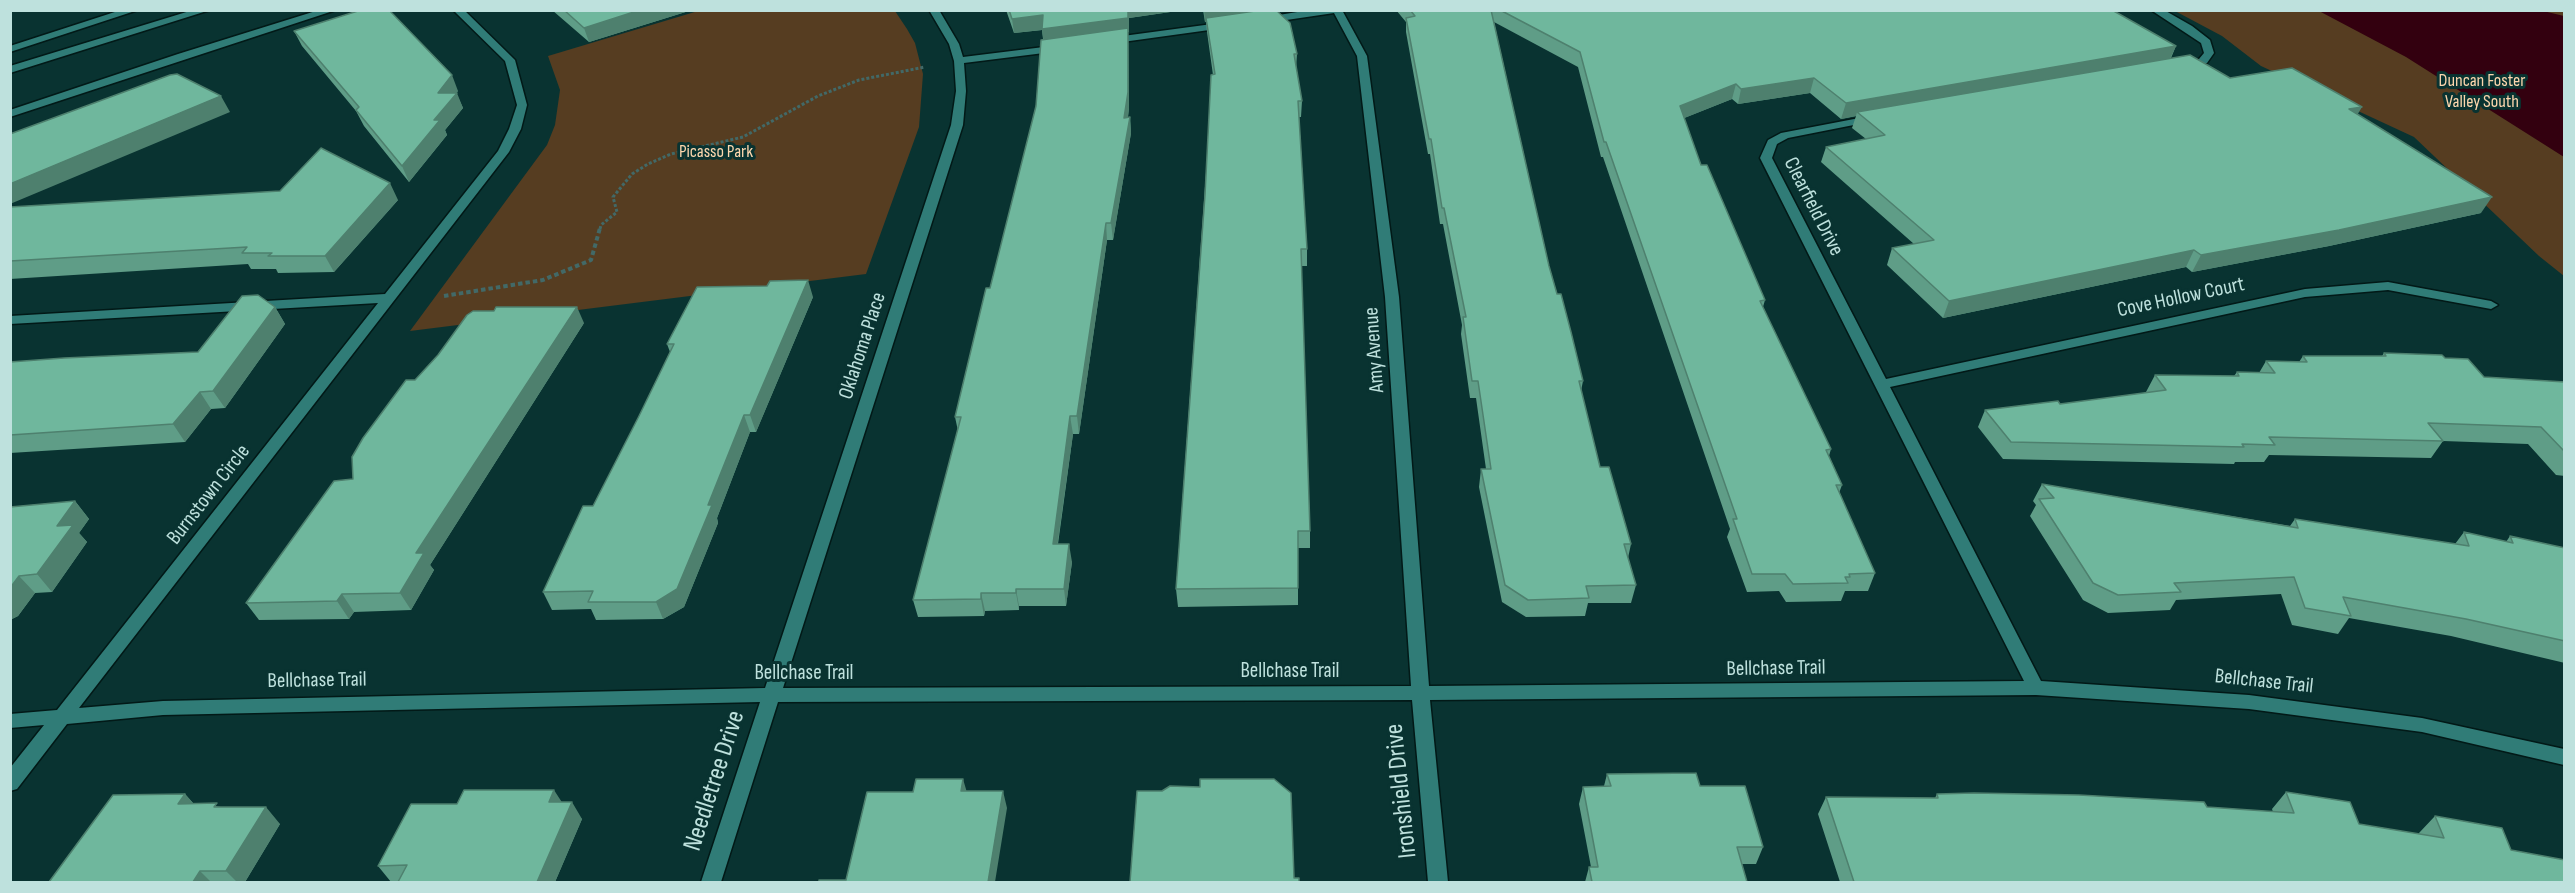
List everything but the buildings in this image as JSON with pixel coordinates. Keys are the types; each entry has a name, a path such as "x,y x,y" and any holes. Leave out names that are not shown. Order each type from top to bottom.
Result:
{"street":[{"path":"10,49 133,10"},
{"path":"10,70 206,10"},
{"path":"10,114 182,56 331,10"},
{"name":"Burnstown Circle","path":"10,783 504,152 515,129 522,105 518,83 510,60 458,10"},
{"name":"Oklahoma Place","path":"772,696 957,125 961,91 959,62 954,44 933,10"},
{"path":"1251,22 1335,10"},
{"name":"Amy Avenue","path":"1335,10 1350,30 1362,56 1367,81 1392,297 1420,694"},
{"path":"2156,10 2188,28 2205,42 2209,53 2203,61 2173,67"},
{"path":"1101,42 1240,23"},
{"path":"959,62 1067,47"},
{"name":"Clearfield Drive","path":"1893,115 1785,135 1772,142 1766,158 2036,688"},
{"name":"Cove Hollow Court","path":"1882,384 2305,293 2388,286 2491,305"},
{"path":"10,320 388,298"},
{"name":"Bellchase Trail","path":"10,721 163,708 684,695 1420,694 2036,688 2261,703 2422,725 2565,757"},
{"name":"Ironshield Drive","path":"1420,694 1438,882"},
{"name":"Needletree Drive","path":"711,882 772,696"}],"path":[{"path":"444,296 543,280 591,260 601,225 617,213 613,197 632,174 655,161 695,147 743,137 818,96 859,80 926,67"}],"green space":[{"name":"Picasso Park","path":"698,11 895,11 907,29 915,43 923,74 919,127 866,274 410,331 547,145 555,125 560,90 548,56"},
{"name":"Duncan Foster Valley South","path":"2175,11 2564,11 2564,276 2539,256 2414,137 2261,66 2222,36"}],"shaded area":[{"path":"2539,10 2564,16 2564,157 2406,57 2319,11"}]}
